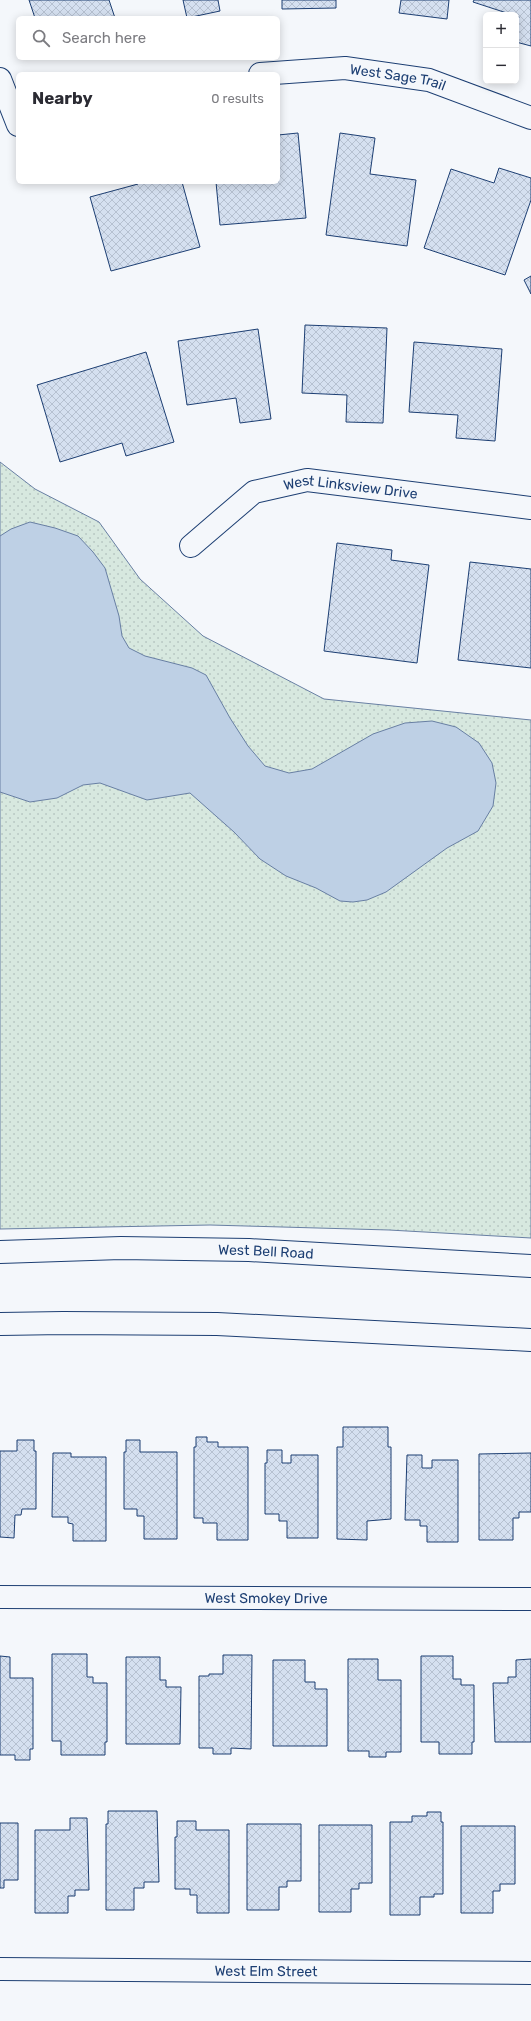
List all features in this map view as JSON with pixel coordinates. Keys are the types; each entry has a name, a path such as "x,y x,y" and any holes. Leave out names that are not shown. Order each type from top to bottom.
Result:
{"street":[{"name":"West Sage Trail","path":"280,73 345,68 429,80 531,118"},
{"path":"0,79 16,120"},
{"name":"West Linksview Drive","path":"191,546 254,492 307,480 531,508"},
{"name":"West Bell Road","path":"0,1252 121,1248 249,1250 531,1266"},
{"path":"0,1324 63,1322 217,1324 531,1340"},
{"name":"West Smokey Drive","path":"0,1597 531,1599"},
{"name":"West Elm Street","path":"0,1969 531,1972"}],"shaded area":[{"path":"0,462 35,489 99,522 140,579 203,636 324,699 531,720 531,1238 389,1230 210,1225 0,1229"}],"water":[{"path":"30,522 55,528 78,536 105,568 119,616 122,636 129,648 145,656 192,668 206,675 230,718 248,746 265,766 289,773 312,769 373,734 405,723 432,721 456,727 479,743 492,763 496,783 493,806 478,831 447,848 386,892 367,900 353,902 340,901 316,888 286,876 260,859 234,832 190,793 147,800 100,783 83,785 57,798 30,802 0,792 0,536 11,529"}],"building":[{"path":"29,0 109,0 114,16 34,16"},
{"path":"183,0 218,0 220,11 196,16 187,16"},
{"path":"282,0 336,0 336,8 282,9"},
{"path":"401,0 449,0 447,19 399,13"},
{"path":"474,0 531,0 531,46 519,43 519,12 504,12 473,2"},
{"path":"298,133 306,218 220,225 216,184 280,184 280,135"},
{"path":"340,133 375,138 370,174 416,180 407,246 326,235"},
{"path":"499,168 531,178 531,200 505,275 424,248 451,169 494,183"},
{"path":"138,184 183,184 200,247 111,271 90,197"},
{"path":"531,276 531,294 524,280"},
{"path":"305,325 387,328 383,423 346,422 347,395 302,393"},
{"path":"258,329 271,419 240,423 236,398 187,405 178,341"},
{"path":"414,342 502,349 495,441 456,438 458,415 409,412"},
{"path":"146,352 174,442 126,456 122,443 60,462 37,385"},
{"path":"337,543 392,550 391,560 429,565 417,663 324,651"},
{"path":"470,562 531,569 531,668 458,660"},
{"path":"343,1427 388,1427 388,1447 391,1447 391,1519 367,1521 367,1540 337,1539 337,1447 343,1447"},
{"path":"196,1437 207,1437 207,1442 218,1442 218,1447 248,1447 248,1540 217,1540 217,1523 203,1523 203,1518 194,1518 194,1447 196,1447"},
{"path":"17,1440 34,1440 34,1451 36,1451 36,1509 22,1509 21,1515 15,1515 14,1538 0,1537 0,1451 17,1451"},
{"path":"126,1440 140,1440 140,1452 177,1452 177,1539 144,1539 144,1516 137,1516 137,1509 124,1509 124,1452 126,1452"},
{"path":"267,1450 282,1450 282,1463 291,1463 291,1455 318,1455 318,1538 287,1538 287,1521 279,1521 279,1514 265,1514 265,1463 267,1463"},
{"path":"53,1453 71,1453 71,1457 106,1457 106,1541 73,1541 73,1524 68,1523 68,1517 52,1517"},
{"path":"531,1453 531,1512 519,1512 519,1518 513,1518 513,1540 479,1540 479,1454"},
{"path":"407,1455 422,1455 422,1468 432,1468 432,1460 458,1460 458,1542 427,1542 427,1526 420,1526 420,1520 405,1520"},
{"path":"52,1654 87,1654 87,1677 93,1677 93,1683 107,1683 107,1742 105,1742 105,1755 61,1755 61,1741 52,1741"},
{"path":"223,1655 252,1655 251,1749 231,1748 231,1754 213,1754 213,1748 199,1748 199,1676 223,1674"},
{"path":"0,1656 10,1657 10,1678 33,1678 33,1749 30,1749 30,1760 15,1760 15,1755 0,1755"},
{"path":"421,1656 453,1656 453,1679 461,1679 461,1685 474,1685 474,1742 472,1742 472,1754 439,1754 439,1742 421,1742"},
{"path":"126,1657 160,1657 160,1680 166,1680 166,1687 181,1687 180,1744 126,1744"},
{"path":"348,1659 378,1659 378,1680 401,1680 401,1752 386,1752 386,1757 369,1757 369,1751 348,1751"},
{"path":"531,1659 531,1742 495,1742 493,1683 508,1683 508,1677 516,1677 516,1660"},
{"path":"273,1660 305,1660 305,1682 315,1682 315,1689 327,1689 327,1746 273,1746"},
{"path":"108,1811 157,1811 159,1882 144,1882 144,1888 134,1888 134,1910 106,1910 106,1824 108,1824"},
{"path":"427,1812 441,1812 441,1822 443,1822 443,1894 434,1894 434,1897 420,1897 420,1915 390,1915 390,1822 412,1822 412,1816 427,1816"},
{"path":"70,1818 87,1818 89,1890 75,1890 75,1896 68,1896 68,1913 35,1913 35,1830 70,1830"},
{"path":"177,1821 196,1821 196,1830 229,1830 229,1913 197,1913 197,1895 190,1895 190,1889 175,1889 175,1837 177,1837"},
{"path":"0,1823 18,1823 18,1880 4,1880 4,1888 0,1888"},
{"path":"247,1824 301,1824 301,1881 287,1881 287,1887 279,1887 279,1910 247,1910"},
{"path":"319,1825 372,1825 372,1883 359,1883 359,1889 351,1889 351,1912 319,1912"},
{"path":"461,1826 515,1826 515,1884 500,1884 500,1891 493,1891 493,1913 461,1913"}]}
